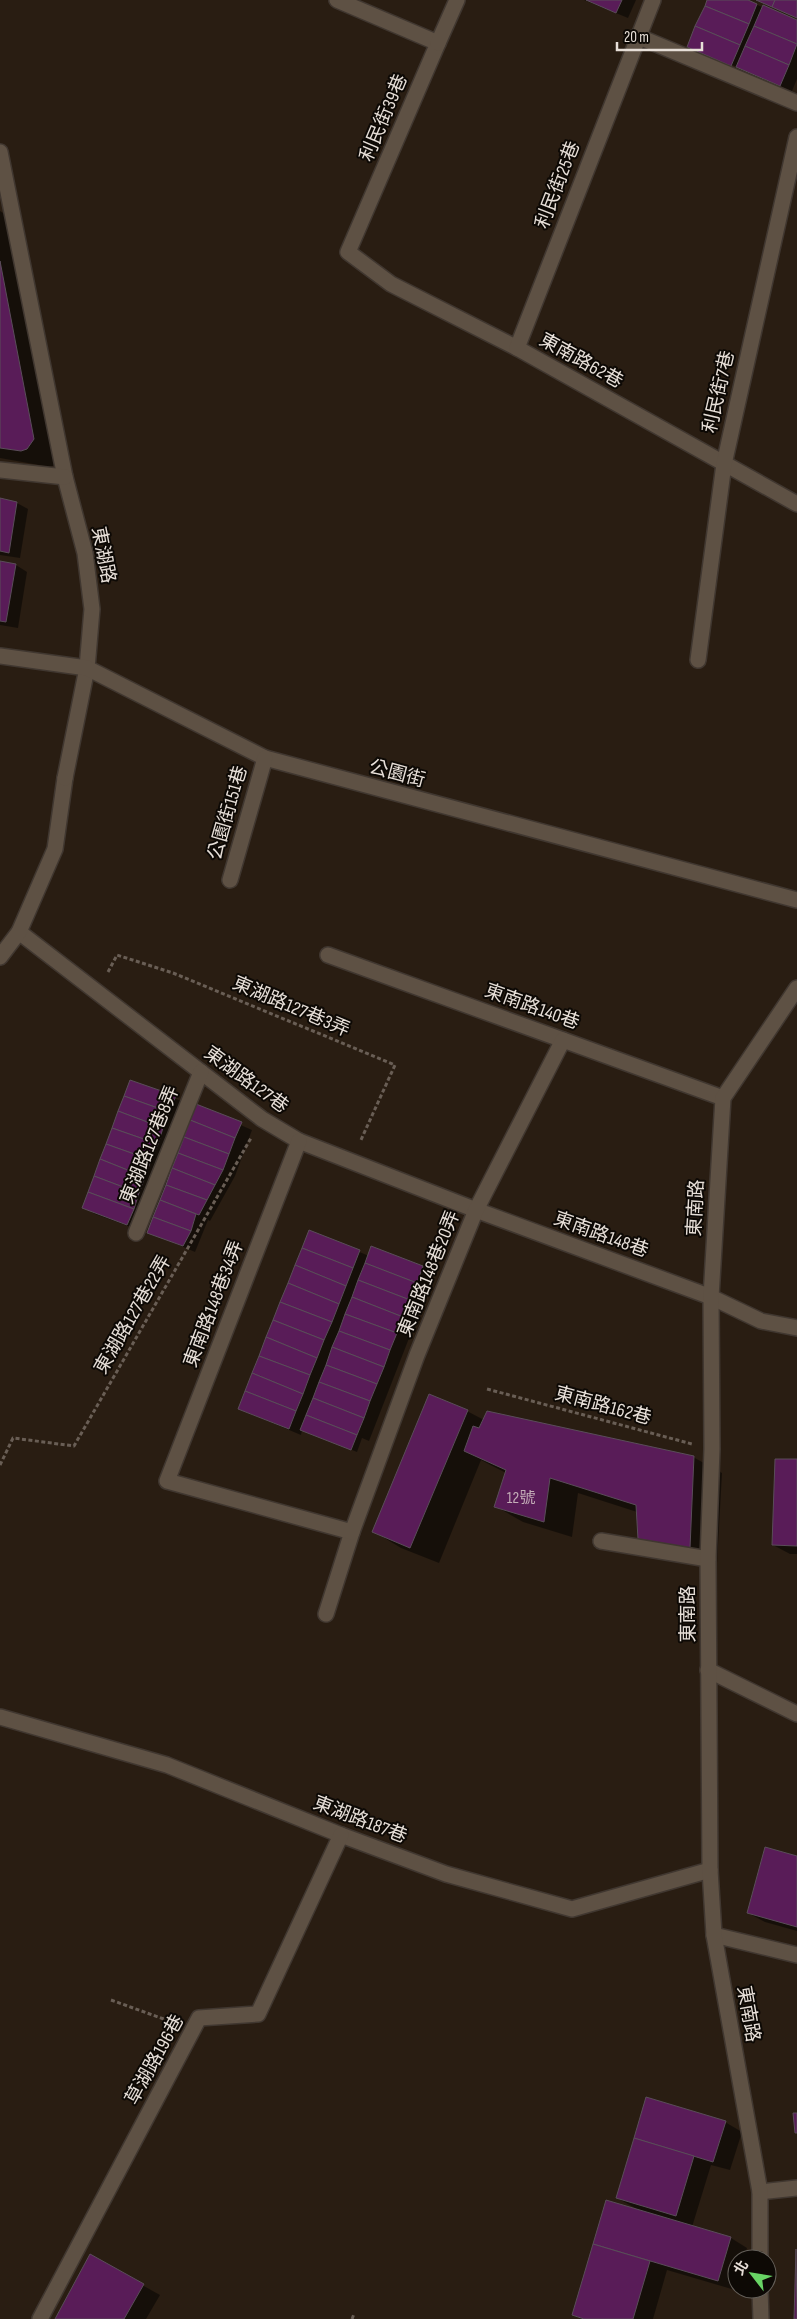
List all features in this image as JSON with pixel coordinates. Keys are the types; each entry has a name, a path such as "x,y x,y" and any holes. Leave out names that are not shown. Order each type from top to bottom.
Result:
{"street":[{"path":"337,0 438,43"},
{"name":"利民街39巷","path":"348,252 457,0"},
{"name":"利民街25巷","path":"517,348 637,36 653,0"},
{"path":"637,36 797,104"},
{"name":"利民街7巷","path":"698,660 724,464 797,137"},
{"name":"東湖路","path":"0,152 2,171 65,477 85,553 92,609 87,668 65,778 55,849 19,932 0,957"},
{"name":"東南路62巷","path":"348,252 391,284 517,348 797,504"},
{"path":"0,470 65,477"},
{"name":"公園街","path":"0,656 87,668 264,758 797,900"},
{"name":"公園街151巷","path":"230,880 264,758"},
{"name":"東湖路127巷","path":"19,932 262,1119 299,1141 476,1210"},
{"name":"東南路140巷","path":"328,955 723,1098"},
{"path":"723,1098 797,988"},
{"name":"東南路148巷20弄","path":"326,1614 352,1532 417,1355 476,1210 563,1040"},
{"name":"東湖路127巷8弄","path":"136,1233 201,1072"},
{"name":"東南路","path":"723,1098 711,1297 712,1449 708,1559 710,1870 714,1935 760,2192 760,2249"},
{"name":"東南路148巷34弄","path":"299,1141 167,1481 352,1532"},
{"name":"東南路148巷","path":"476,1210 711,1297 761,1321 797,1328"},
{"path":"601,1541 708,1559"},
{"path":"708,1670 797,1714"},
{"name":"東湖路187巷","path":"0,1718 167,1765 341,1835 446,1874 572,1909 710,1870"},
{"name":"草湖路196巷","path":"40,2319 199,2018 258,2014 341,1835"},
{"path":"714,1935 797,1956"},
{"path":"760,2192 797,2188"},
{"path":"760,2299 761,2319"}],"path":[{"name":"東湖路127巷3弄","path":"98,993 117,955 173,973 395,1065 351,1161"},
{"name":"東湖路127巷22弄","path":"0,1465 13,1438 74,1446 262,1119"},
{"name":"東南路162巷","path":"487,1389 712,1449"},
{"path":"112,2000 193,2029"},
{"path":"352,2319 354,2314"}],"building":[{"path":"586,0 622,0 616,13"},
{"path":"707,0 748,0 757,4 749,24 705,6"},
{"path":"756,0 775,0 772,7"},
{"path":"775,0 797,0 797,18 772,7"},
{"path":"763,5 797,20 797,44 754,26"},
{"path":"705,6 749,24 740,45 695,26"},
{"path":"695,26 740,45 731,66 687,47"},
{"path":"754,26 797,44 789,65 745,46"},
{"path":"745,46 789,65 780,86 736,67"},
{"path":"0,261 34,439 27,449 21,451 0,448"},
{"path":"0,498 17,502 9,553 0,551"},
{"path":"0,561 16,564 6,622 0,621"},
{"path":"130,1080 176,1096 169,1112 124,1096"},
{"path":"124,1096 169,1112 163,1128 118,1111"},
{"path":"196,1104 242,1122 235,1138 190,1120"},
{"path":"118,1111 163,1128 158,1144 112,1128"},
{"path":"190,1120 235,1138 229,1154 184,1137"},
{"path":"112,1128 158,1144 151,1160 106,1144"},
{"path":"184,1137 229,1154 223,1170 178,1153"},
{"path":"106,1144 151,1160 145,1177 100,1159"},
{"path":"178,1153 223,1170 215,1185 172,1168"},
{"path":"100,1159 145,1177 139,1193 94,1176"},
{"path":"172,1168 215,1185 207,1200 166,1185"},
{"path":"94,1176 139,1193 134,1209 88,1192"},
{"path":"166,1185 207,1200 199,1215 160,1200"},
{"path":"88,1192 134,1209 127,1225 82,1208"},
{"path":"160,1200 196,1214 191,1231 153,1217"},
{"path":"153,1217 191,1231 183,1246 147,1233"},
{"path":"309,1230 360,1250 353,1268 302,1248"},
{"path":"371,1246 423,1266 417,1283 365,1263"},
{"path":"302,1248 353,1268 346,1286 295,1265"},
{"path":"365,1263 417,1283 410,1300 358,1280"},
{"path":"295,1265 346,1286 339,1304 288,1283"},
{"path":"358,1280 410,1300 403,1317 352,1297"},
{"path":"288,1283 339,1304 332,1322 280,1302"},
{"path":"352,1297 403,1317 397,1333 345,1314"},
{"path":"280,1302 332,1322 324,1340 273,1320"},
{"path":"345,1314 397,1333 390,1350 339,1331"},
{"path":"273,1320 324,1340 317,1358 266,1337"},
{"path":"339,1331 390,1350 384,1367 332,1347"},
{"path":"266,1337 317,1358 310,1375 259,1356"},
{"path":"332,1347 384,1367 377,1384 326,1365"},
{"path":"259,1356 310,1375 303,1394 252,1373"},
{"path":"326,1365 377,1384 370,1401 319,1382"},
{"path":"252,1373 303,1394 296,1411 245,1391"},
{"path":"319,1382 370,1401 364,1418 313,1398"},
{"path":"245,1391 296,1411 289,1429 238,1409"},
{"path":"429,1394 468,1410 410,1548 372,1532"},
{"path":"313,1398 364,1418 357,1435 306,1415"},
{"path":"487,1411 694,1456 690,1548 638,1539 636,1505 550,1478 544,1522 494,1507 506,1470 464,1451 473,1426 479,1428"},
{"path":"306,1415 357,1435 351,1450 300,1430"},
{"path":"775,1459 797,1459 797,1546 772,1545"},
{"path":"765,1847 797,1856 797,1927 747,1913"},
{"path":"646,2097 726,2121 713,2162 634,2138"},
{"path":"793,2113 797,2113 797,2133 795,2133"},
{"path":"634,2138 694,2156 676,2216 616,2198"},
{"path":"606,2200 731,2237 718,2281 593,2244"},
{"path":"593,2244 650,2261 633,2319 584,2319 572,2315"},
{"path":"796,2249 797,2319 794,2319"},
{"path":"90,2254 144,2284 124,2319 55,2319"}]}
